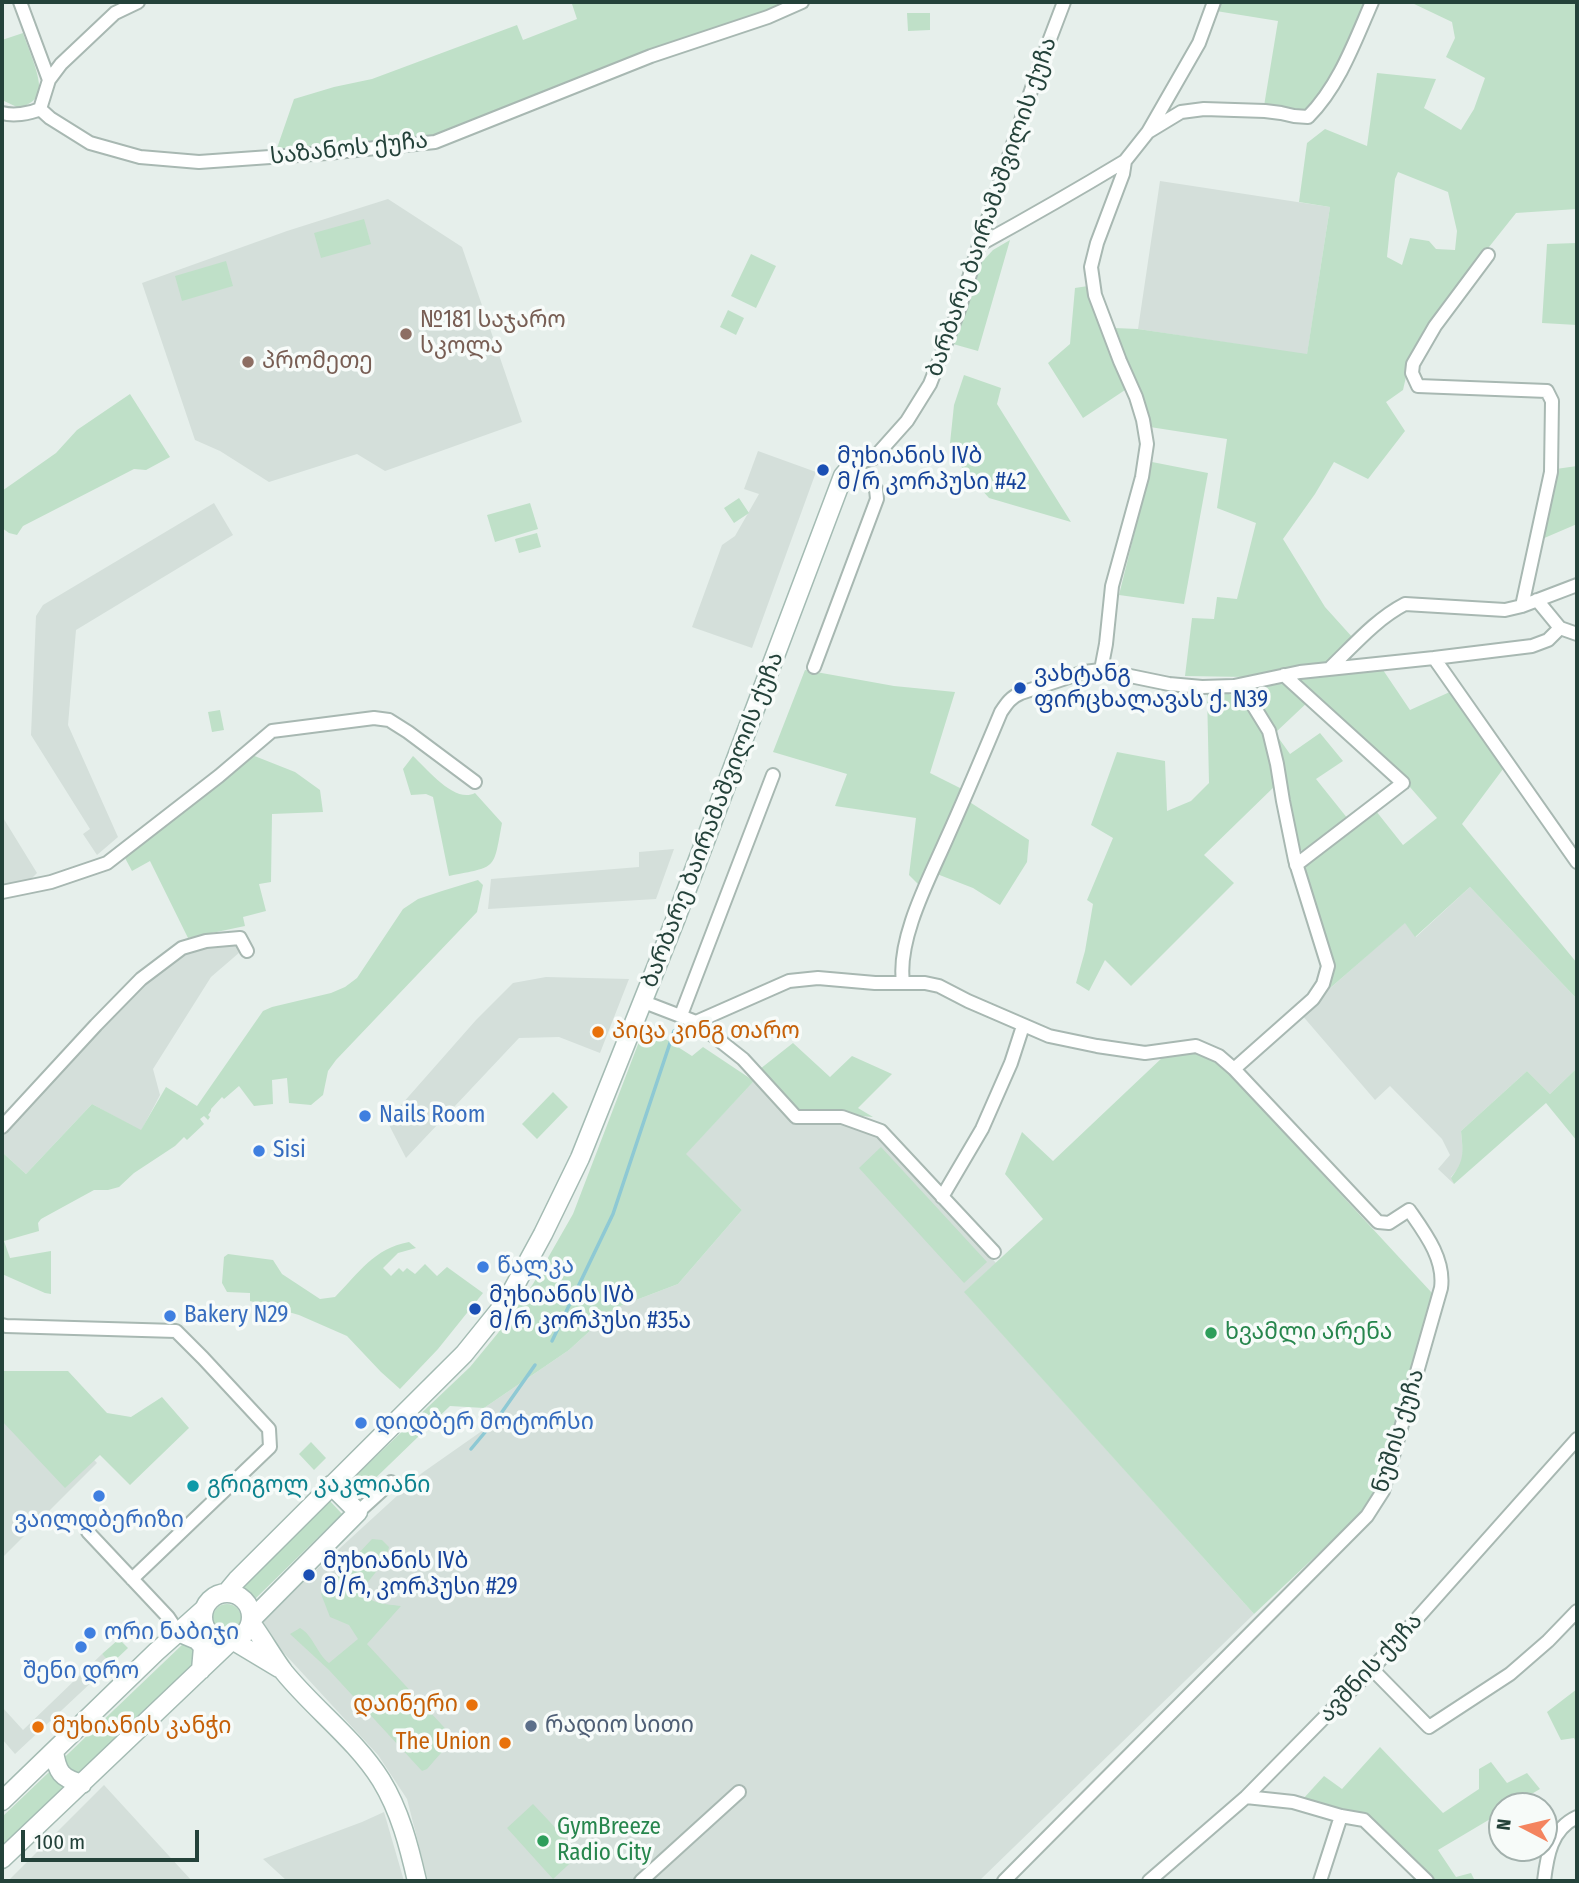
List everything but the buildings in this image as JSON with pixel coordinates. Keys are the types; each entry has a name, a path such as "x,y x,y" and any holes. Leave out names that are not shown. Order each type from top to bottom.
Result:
{"street":[{"path":"20,2 49,80"},
{"path":"2,113 25,113 40,109 49,80 61,64 115,13 138,2"},
{"name":"საზანოს ქუჩა","path":"40,109 90,143 140,157 199,162 435,142 651,56 768,17 803,2"},
{"name":"ბარბარე ბაირამაშვილის ქუჩა","path":"227,1592 464,1354 506,1302 543,1234 580,1158 644,1002 844,476 853,464 874,458 906,421 930,384 960,307 1037,73 1064,2"},
{"path":"979,245 1125,161 1148,132 1199,43 1214,2"},
{"path":"1148,132 1181,112 1204,109 1265,111 1308,117 1320,105 1346,60 1372,2"},
{"path":"1101,670 1112,586 1142,477 1147,444 1136,397 1095,295 1091,267 1125,161"},
{"path":"1488,255 1435,326 1413,364 1412,373 1418,386 1547,391 1552,401 1551,472 1522,606"},
{"name":"ბარბარე ბაირამაშვილის ქუჩა","path":"814,667 877,499 876,489 853,464"},
{"path":"1329,669 1373,627 1405,604 1505,610 1577,585"},
{"path":"1537,600 1560,628 1577,634"},
{"path":"903,982 903,950 921,900 1001,712 1013,696 1084,672 1101,670 1169,684 1234,686 1329,669 1532,646 1548,640 1560,628"},
{"path":"1434,657 1577,862"},
{"path":"1284,676 1403,783 1296,864"},
{"path":"696,1022 789,982 818,978 875,983 925,983 939,986 1049,1036 1145,1053 1196,1046 1219,1056 1234,1069 1313,999 1323,984 1328,966 1296,864 1278,764 1269,730 1253,705 1234,686"},
{"path":"2,892 51,882 107,863 272,731 374,718 389,720 475,782"},
{"name":"ბარბარე ბაირამაშვილის ქუჩა","path":"681,1015 773,775"},
{"path":"2,1127 141,979 182,948 206,941 240,938 247,951"},
{"path":"644,1002 696,1022 743,1059 796,1117 842,1117 881,1131 994,1252"},
{"path":"942,1197 982,1129 1011,1063 1023,1026"},
{"name":"ნუშის ქუჩა","path":"1004,1881 1367,1516 1383,1491 1438,1299 1443,1276 1428,1238 1409,1210 1389,1223 1377,1222 1234,1069"},
{"path":"2,1325 35,1329 176,1331 269,1429 270,1447 132,1579"},
{"name":"ავშნის ქუჩა","path":"1149,1881 1246,1797 1372,1670 1577,1439"},
{"path":"2,1859 232,1641 245,1634 251,1621 391,1482"},
{"path":"331,1485 358,1512"},
{"path":"88,1532 168,1617 178,1632 197,1640 203,1647 201,1670"},
{"path":"2,1801 203,1610 209,1599 227,1592 242,1597 248,1604 251,1621 284,1671 380,1779 401,1821 417,1881"},
{"path":"203,1610 205,1630 212,1637 221,1641 232,1641 284,1671"},
{"path":"1372,1670 1429,1727 1510,1674 1549,1642 1577,1611"},
{"path":"54,1751 58,1770 64,1777 82,1784"},
{"path":"641,1881 739,1792"},
{"path":"1246,1797 1293,1802 1364,1820 1427,1881"},
{"path":"1320,1881 1342,1816"},
{"path":"1544,1881 1546,1860 1553,1839 1570,1821 1577,1818"}],"shaded area":[{"path":"1160,181 1330,207 1307,355 1138,329"},
{"path":"388,199 462,247 522,422 385,471 357,454 269,482 220,451 195,440 142,283 287,231"},
{"path":"758,451 816,472 752,648 692,627 722,545 735,536 759,494 744,489"},
{"path":"214,503 233,535 76,630 68,725 118,837 97,855 83,834 90,829 31,735 36,616 43,605"},
{"path":"2,816 37,873 30,880 2,886"},
{"path":"674,849 656,899 488,909 491,879 639,867 639,852"},
{"path":"1470,887 1577,999 1577,1068 1550,1094 1527,1071 1461,1131 1463,1153 1461,1165 1451,1177 1454,1184 1438,1169 1450,1155 1442,1139 1390,1086 1375,1100 1301,1014 1405,922 1416,937"},
{"path":"234,942 240,952 211,977 153,1069 160,1095 141,1131 92,1104 26,1174 2,1152 2,1132 142,983 179,954"},
{"path":"546,977 629,979 600,1053 559,1037 519,1038 406,1158 387,1121 476,1020 513,983"},
{"path":"754,1081 795,1124 843,1122 874,1130 996,1263 965,1292 1254,1614 979,1881 428,1881 407,1799 378,1755 257,1624 422,1473 489,1426 484,1408 569,1350 615,1308 678,1284 742,1210 685,1154"},
{"path":"2,1378 16,1379 97,1463 2,1558"},
{"path":"102,1654 111,1664 15,1754 2,1739 2,1707 23,1730"},
{"path":"104,1785 192,1881 8,1881"},
{"path":"384,1812 404,1881 285,1881 263,1859 362,1822"}],"green space":[{"path":"788,2 431,138 276,151 294,99 372,79 517,25 523,40 577,19 572,4"},
{"path":"1218,2 1367,2 1334,76 1315,102 1303,112 1264,106 1278,21 1216,11"},
{"path":"1410,2 1577,2 1577,209 1516,213 1466,276 1408,368 1403,390 1386,402 1405,431 1368,479 1334,462 1283,539 1325,607 1353,638 1323,665 1247,677 1185,676 1192,618 1214,619 1217,597 1237,599 1256,523 1217,508 1227,439 1150,427 1146,408 1114,328 1138,329 1307,354 1330,207 1299,202 1307,143 1325,129 1367,146 1377,73 1436,79 1424,108 1461,130 1474,109 1485,78 1446,57 1455,38 1452,22","holes":["1398,172 1448,192 1457,231 1455,250 1436,249 1429,241 1410,238 1402,265 1387,257"]},
{"path":"907,13 930,13 930,30 908,31"},
{"path":"23,33 37,73 39,89 35,99 19,108 2,100 2,40"},
{"path":"364,219 371,244 321,258 314,233"},
{"path":"1010,240 978,351 953,344 980,264 993,250"},
{"path":"1577,243 1577,325 1542,323 1547,244"},
{"path":"751,254 776,266 756,308 731,296"},
{"path":"226,261 233,286 182,301 175,276"},
{"path":"1088,286 1128,388 1083,418 1048,363 1070,344 1075,288"},
{"path":"728,310 744,318 736,335 720,327"},
{"path":"964,375 1001,388 997,404 1071,522 989,498 949,453 954,405"},
{"path":"130,394 170,457 146,470 134,469 23,526 17,535 2,528 2,491 56,453 77,430"},
{"path":"1152,462 1208,473 1184,604 1119,595"},
{"path":"1577,466 1577,524 1542,539 1556,469"},
{"path":"739,498 749,513 734,523 724,508"},
{"path":"530,503 538,529 495,542 487,515"},
{"path":"537,533 541,547 519,553 515,539"},
{"path":"1381,667 1410,710 1452,691 1506,765 1462,824 1577,963 1577,999 1470,887 1415,937 1405,923 1329,989 1301,866 1376,811 1403,845 1437,818 1395,770 1293,678"},
{"path":"805,670 894,686 955,692 930,773 964,790 922,888 909,875 916,818 835,806 847,774 773,752"},
{"path":"1282,679 1310,700 1275,733 1290,754 1320,733 1343,761 1316,779 1348,819 1304,851 1296,848 1271,730 1259,703 1246,690"},
{"path":"1207,692 1229,694 1241,699 1265,731 1277,784 1204,855 1234,883 1131,986 1105,960 1089,991 1076,983 1093,904 1087,900 1113,838 1091,825 1117,752 1165,761 1167,811 1191,801 1209,783"},
{"path":"220,710 224,730 212,732 208,712"},
{"path":"252,755 295,772 320,790 323,812 272,814 271,882 259,884 266,911 243,917 245,926 188,938 150,861 132,871 125,858"},
{"path":"413,756 450,790 467,795 475,793 502,823 497,850 490,864 477,870 449,876 433,797 426,794 411,795 403,769"},
{"path":"968,801 1029,840 1027,862 1000,905 973,888 937,874"},
{"path":"478,880 483,885 477,912 336,1060 328,1071 323,1095 311,1105 289,1103 287,1078 272,1080 273,1104 254,1106 239,1086 224,1099 222,1097 211,1109 208,1120 204,1116 200,1119 204,1124 187,1140 184,1137 119,1187 94,1190 41,1219 38,1223 39,1231 4,1241 10,1258 51,1251 51,1294 2,1274 2,1152 26,1174 92,1104 141,1130 166,1087 197,1106 263,1011 345,987 357,978 403,909 418,899"},
{"path":"645,1026 692,1056 703,1047 754,1081 686,1154 742,1210 678,1284 615,1308 569,1350 484,1408 450,1406 359,1494 350,1491 348,1483 470,1367 533,1284 573,1214"},
{"path":"793,1043 830,1077 852,1056 892,1074 858,1108 873,1117 800,1111 760,1069"},
{"name":"ხვამლი არენა","path":"1201,1052 1214,1057 1432,1293 1374,1499 1254,1614 964,1292 1043,1219 1005,1174 1022,1132 1053,1161 1164,1056"},
{"path":"1577,1068 1577,1141 1546,1103 1454,1184 1451,1178 1462,1156 1461,1131 1527,1071 1550,1094"},
{"path":"553,1092 568,1107 537,1139 522,1124"},
{"path":"881,1147 987,1262 964,1283 859,1168"},
{"path":"409,1242 416,1248 398,1253 383,1268 391,1276 399,1268 403,1272 407,1268 415,1274 425,1264 437,1276 447,1267 483,1293 438,1349 400,1389 347,1336 299,1315 250,1301 250,1293 227,1292 222,1283 224,1257 228,1254 273,1260 282,1274 320,1299 335,1297 376,1256"},
{"path":"2,1371 68,1371 107,1413 131,1417 162,1397 189,1428 130,1485 100,1455 65,1488 2,1421"},
{"path":"311,1442 326,1458 314,1470 299,1454"},
{"path":"330,1501 342,1514 256,1598 245,1593 244,1585"},
{"path":"372,1539 382,1540 389,1547 386,1559 361,1591 374,1601 401,1606 367,1644 454,1738 427,1769 422,1771 329,1670 290,1634 300,1628 329,1663 358,1639 349,1625 330,1617 321,1594"},
{"path":"227,1604 237,1608 241,1618 237,1628 227,1632 217,1628 213,1618 217,1608"},
{"path":"119,1639 128,1648 111,1664 102,1654"},
{"path":"192,1642 199,1659 2,1846 2,1817 184,1643"},
{"path":"1577,1689 1577,1744 1574,1738 1561,1740 1547,1712"},
{"path":"1380,1747 1443,1813 1479,1789 1479,1769 1491,1762 1507,1783 1527,1773 1540,1789 1535,1792 1488,1792 1488,1820 1438,1850 1456,1877 1471,1873 1475,1881 1433,1881 1367,1818 1303,1799 1324,1776 1342,1789"},
{"name":"GymBreeze Radio City","path":"533,1804 580,1854 553,1879 507,1828"}],"waterway":[{"path":"552,1341 613,1214 674,1031"},
{"path":"471,1449 502,1412 535,1365"}],"place":[{"name":"№181 საჯარო სკოლა","path":"406,334"},
{"name":"პრომეთე","path":"248,362"},
{"name":"მუხიანის IVბ მ/რ კორპუსი #42","path":"823,470"},
{"name":"ვახტანგ ფირცხალავას ქ. N39","path":"1020,688"},
{"name":"პიცა კინგ თარო","path":"598,1032"},
{"name":"Nails Room","path":"365,1116"},
{"name":"Sisi","path":"259,1151"},
{"name":"წალკა","path":"483,1267"},
{"name":"მუხიანის IVბ მ/რ კორპუსი #35ა","path":"475,1309"},
{"name":"Bakery N29","path":"170,1316"},
{"name":"ხვამლი არენა","path":"1211,1333"},
{"name":"დიდბერ მოტორსი","path":"361,1423"},
{"name":"გრიგოლ კაკლიანი","path":"193,1486"},
{"name":"ვაილდბერიზი","path":"99,1496"},
{"name":"მუხიანის IVბ მ/რ, კორპუსი #29","path":"309,1575"},
{"name":"ორი ნაბიჯი","path":"90,1633"},
{"name":"შენი დრო","path":"81,1647"},
{"name":"დაინერი","path":"472,1705"},
{"name":"რადიო სითი","path":"531,1726"},
{"name":"მუხიანის კანჭი","path":"38,1727"},
{"name":"The Union","path":"505,1743"},
{"name":"GymBreeze Radio City","path":"543,1841"}]}
